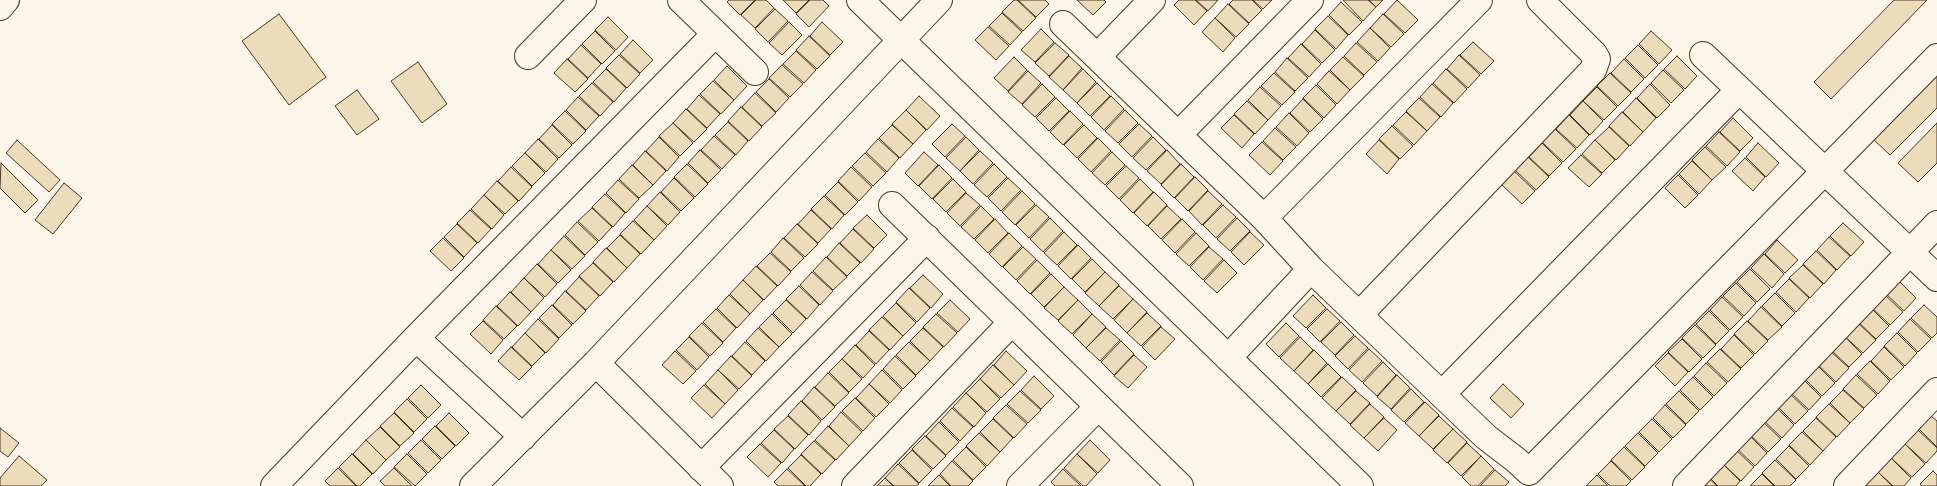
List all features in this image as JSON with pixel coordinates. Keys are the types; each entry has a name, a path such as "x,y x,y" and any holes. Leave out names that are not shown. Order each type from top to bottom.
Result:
{"street":[{"path":"0,7 6,0"},
{"path":"528,56 583,0"},
{"path":"681,0 755,72"},
{"path":"860,0 1360,486"},
{"path":"473,486 596,363 939,0"},
{"path":"1098,57 1152,0"},
{"path":"1178,135 1310,0"},
{"path":"1264,218 1479,0"},
{"path":"1359,315 1593,70 1596,59 1594,54 1540,0"},
{"path":"1063,24 1264,218 1359,315 1486,437 1516,460 1536,479 1825,172 1937,57"},
{"path":"274,486 416,338 715,34"},
{"path":"1703,55 1937,278"},
{"path":"1442,394 1739,90"},
{"path":"892,205 1177,485"},
{"path":"1686,486 1937,224"},
{"path":"701,468 927,238"},
{"path":"1228,358 1312,269"},
{"path":"855,486 1012,322"},
{"path":"416,338 522,437"},
{"path":"596,363 720,486"},
{"path":"1847,486 1937,391"},
{"path":"1020,486 1098,407"}],"building":[{"path":"729,0 755,0 740,15 727,2"},
{"path":"756,0 766,0 774,8 755,28 741,15"},
{"path":"783,0 809,0 796,13"},
{"path":"810,0 823,0 829,6 809,27 796,14"},
{"path":"1014,0 1017,0 1036,18 1023,31 1002,12"},
{"path":"1018,0 1045,0 1049,4 1036,17"},
{"path":"1077,0 1104,0 1106,2 1093,15"},
{"path":"1179,0 1195,0 1207,11 1194,25 1174,5"},
{"path":"1196,0 1218,0 1208,11"},
{"path":"1233,0 1252,0 1262,10 1249,23 1229,4"},
{"path":"1253,0 1272,0 1263,9"},
{"path":"1343,0 1368,0 1376,7 1363,21"},
{"path":"1369,0 1383,0 1376,7"},
{"path":"1397,0 1418,20 1405,33 1384,14"},
{"path":"1894,0 1927,0 1831,99 1814,82"},
{"path":"1341,2 1362,22 1349,35 1329,15"},
{"path":"1228,4 1249,24 1236,37 1215,18"},
{"path":"775,9 788,21 768,42 755,29"},
{"path":"1002,13 1022,32 1010,45 989,26"},
{"path":"279,14 326,77 289,105 242,41"},
{"path":"1383,14 1404,34 1391,47 1370,28"},
{"path":"1328,16 1348,35 1336,49 1315,29"},
{"path":"608,17 628,37 616,50 595,30"},
{"path":"1215,18 1235,38 1223,52 1202,32"},
{"path":"789,22 802,35 782,55 769,43"},
{"path":"822,22 843,42 830,55 810,36"},
{"path":"988,27 1009,46 996,60 975,40"},
{"path":"1370,28 1390,48 1378,61 1357,42"},
{"path":"1041,29 1054,42 1035,62 1021,50"},
{"path":"1315,30 1335,50 1322,63 1302,44"},
{"path":"595,31 615,51 602,64 582,44"},
{"path":"1651,31 1672,50 1659,64 1639,44"},
{"path":"809,36 830,56 817,69 796,50"},
{"path":"633,40 653,60 640,73 620,54"},
{"path":"1473,42 1494,61 1481,74 1460,55"},
{"path":"1055,43 1069,55 1049,76 1035,63"},
{"path":"1356,43 1377,62 1364,75 1344,56"},
{"path":"1301,44 1321,64 1309,77 1288,58"},
{"path":"581,45 601,64 588,78 568,59"},
{"path":"1638,45 1658,65 1645,78 1625,58"},
{"path":"796,51 816,70 804,83 783,64"},
{"path":"619,55 640,74 627,88 606,68"},
{"path":"1459,55 1480,75 1468,88 1447,69"},
{"path":"1069,56 1082,68 1063,90 1049,77"},
{"path":"1677,56 1697,76 1685,89 1664,69"},
{"path":"1014,57 1027,70 1008,91 994,78"},
{"path":"1343,57 1364,76 1350,90 1330,70"},
{"path":"1287,58 1308,78 1295,91 1275,72"},
{"path":"567,59 588,79 575,92 554,73"},
{"path":"1624,59 1644,79 1631,92 1611,73"},
{"path":"418,62 447,104 422,123 391,81"},
{"path":"782,65 803,84 790,97 769,78"},
{"path":"727,66 747,86 734,100 714,80"},
{"path":"606,69 626,88 614,102 593,82"},
{"path":"1083,69 1096,82 1077,103 1063,90"},
{"path":"1446,69 1467,89 1454,103 1433,83"},
{"path":"1663,70 1684,90 1671,103 1651,83"},
{"path":"1028,71 1041,83 1022,104 1008,92"},
{"path":"1329,71 1350,90 1337,104 1317,84"},
{"path":"1274,73 1295,92 1282,105 1261,86"},
{"path":"1610,73 1631,93 1618,106 1597,86"},
{"path":"1937,75 1937,108 1890,155 1873,139"},
{"path":"769,79 789,98 776,112 756,92"},
{"path":"713,81 734,100 721,114 700,94"},
{"path":"592,83 613,102 600,116 579,96"},
{"path":"1097,83 1110,96 1090,116 1077,103"},
{"path":"1042,84 1055,97 1035,117 1022,105"},
{"path":"1432,84 1453,103 1441,117 1420,97"},
{"path":"1650,84 1670,105 1657,118 1637,98"},
{"path":"1316,85 1336,105 1324,118 1303,98"},
{"path":"1260,87 1281,106 1268,120 1248,100"},
{"path":"1597,87 1617,107 1604,120 1583,101"},
{"path":"357,90 379,119 357,135 335,106"},
{"path":"755,93 776,113 762,126 742,107"},
{"path":"699,95 720,114 707,128 687,109"},
{"path":"919,96 940,116 927,130 906,110"},
{"path":"1111,96 1124,109 1104,130 1091,117"},
{"path":"578,97 599,116 586,130 566,110"},
{"path":"1056,98 1069,111 1049,131 1036,118"},
{"path":"1419,98 1440,117 1427,131 1406,111"},
{"path":"1636,98 1656,118 1643,132 1623,112"},
{"path":"1303,99 1323,119 1310,132 1290,113"},
{"path":"1247,101 1268,120 1255,134 1234,114"},
{"path":"1583,101 1603,121 1590,135 1570,115"},
{"path":"741,107 762,127 749,141 728,121"},
{"path":"686,109 707,129 694,142 673,123"},
{"path":"906,110 926,130 913,144 892,124"},
{"path":"1125,110 1138,123 1118,143 1105,131"},
{"path":"565,111 586,131 573,144 552,124"},
{"path":"1070,111 1083,124 1063,145 1050,132"},
{"path":"1406,112 1427,131 1414,145 1393,125"},
{"path":"1622,112 1643,132 1630,146 1609,126"},
{"path":"1289,113 1309,133 1297,146 1276,127"},
{"path":"1234,115 1254,134 1242,148 1221,128"},
{"path":"1569,115 1589,135 1577,148 1556,129"},
{"path":"1733,118 1753,138 1740,151 1720,132"},
{"path":"728,122 748,141 736,155 715,135"},
{"path":"673,123 693,143 680,156 659,136"},
{"path":"1937,123 1937,163 1918,182 1898,163"},
{"path":"952,124 965,136 945,157 932,144"},
{"path":"1139,124 1152,136 1132,157 1119,144"},
{"path":"552,125 572,145 559,158 539,139"},
{"path":"892,125 913,144 900,158 879,138"},
{"path":"1084,125 1097,138 1077,158 1064,145"},
{"path":"1392,126 1413,146 1400,159 1379,139"},
{"path":"1609,127 1629,146 1616,160 1595,140"},
{"path":"1275,128 1296,147 1283,160 1263,141"},
{"path":"1555,129 1576,149 1563,162 1542,142"},
{"path":"1719,132 1740,152 1727,166 1706,146"},
{"path":"714,136 735,155 722,169 701,150"},
{"path":"659,137 679,157 667,171 646,151"},
{"path":"966,137 979,150 960,171 946,158"},
{"path":"1153,137 1166,150 1146,170 1133,158"},
{"path":"1098,138 1111,151 1091,172 1078,159"},
{"path":"538,139 558,159 546,172 525,153"},
{"path":"878,139 899,158 887,172 866,152"},
{"path":"17,140 60,180 49,192 6,153"},
{"path":"1379,140 1399,159 1387,174 1366,154"},
{"path":"1595,140 1615,160 1602,173 1582,154"},
{"path":"1262,142 1283,161 1270,175 1249,155"},
{"path":"1542,143 1562,163 1549,176 1529,157"},
{"path":"1758,143 1779,163 1766,177 1746,157"},
{"path":"1705,147 1726,167 1712,180 1692,160"},
{"path":"700,150 721,170 708,183 688,163"},
{"path":"1167,150 1180,164 1161,184 1147,171"},
{"path":"645,151 666,171 653,185 633,165"},
{"path":"980,151 993,163 973,184 960,171"},
{"path":"924,152 938,165 918,186 905,173"},
{"path":"1112,152 1125,165 1105,185 1092,173"},
{"path":"525,153 545,173 532,186 512,166"},
{"path":"865,153 886,173 873,186 852,166"},
{"path":"1581,155 1602,174 1589,187 1568,168"},
{"path":"1528,157 1549,177 1536,190 1515,170"},
{"path":"1745,158 1765,177 1753,191 1732,171"},
{"path":"1692,161 1712,180 1699,194 1679,174"},
{"path":"1,163 38,200 25,213 0,188"},
{"path":"687,164 708,184 695,197 674,177"},
{"path":"994,164 1007,177 987,197 974,185"},
{"path":"1181,164 1194,177 1174,198 1161,185"},
{"path":"632,165 653,185 639,198 619,179"},
{"path":"939,165 952,178 932,199 919,186"},
{"path":"1126,166 1139,178 1119,199 1106,186"},
{"path":"511,167 532,187 519,201 498,181"},
{"path":"851,167 872,187 859,201 838,181"},
{"path":"1514,171 1535,191 1522,204 1501,184"},
{"path":"1678,175 1698,195 1685,208 1665,188"},
{"path":"1195,177 1208,190 1188,211 1175,198"},
{"path":"674,178 694,198 681,211 661,192"},
{"path":"1008,178 1021,190 1001,211 988,198"},
{"path":"953,179 966,192 946,212 933,199"},
{"path":"1140,179 1153,192 1133,213 1120,200"},
{"path":"618,180 639,199 626,213 606,193"},
{"path":"497,181 518,201 505,214 484,195"},
{"path":"838,182 858,202 845,215 825,195"},
{"path":"64,183 82,198 53,234 35,220"},
{"path":"1022,191 1035,204 1015,225 1002,212"},
{"path":"1208,191 1222,204 1202,225 1189,211"},
{"path":"660,192 680,212 668,225 647,206"},
{"path":"1154,192 1167,205 1147,226 1134,213"},
{"path":"966,193 980,205 960,226 947,213"},
{"path":"605,194 625,213 613,227 592,207"},
{"path":"484,195 504,215 492,229 471,209"},
{"path":"824,196 844,215 832,229 811,209"},
{"path":"1036,205 1049,217 1029,238 1016,225"},
{"path":"1223,205 1236,217 1216,238 1203,225"},
{"path":"647,206 667,226 654,240 634,220"},
{"path":"981,206 994,219 974,239 961,227"},
{"path":"1167,206 1181,219 1161,239 1148,226"},
{"path":"592,208 612,227 599,241 578,221"},
{"path":"470,210 491,229 478,243 457,223"},
{"path":"811,210 831,229 818,243 798,224"},
{"path":"867,215 887,235 874,248 853,228"},
{"path":"1050,218 1063,231 1043,252 1030,239"},
{"path":"1237,218 1250,231 1230,251 1217,239"},
{"path":"995,219 1008,233 988,253 975,240"},
{"path":"1182,219 1195,232 1175,253 1162,240"},
{"path":"633,221 654,240 641,254 620,234"},
{"path":"577,222 598,242 585,255 565,235"},
{"path":"1843,223 1864,242 1851,256 1830,236"},
{"path":"457,224 477,243 464,257 444,237"},
{"path":"797,224 818,244 805,257 784,238"},
{"path":"853,229 874,249 861,263 840,243"},
{"path":"1064,232 1077,245 1057,265 1044,253"},
{"path":"1250,232 1264,245 1244,265 1231,252"},
{"path":"1009,233 1022,246 1002,267 989,254"},
{"path":"1196,233 1209,246 1189,266 1176,254"},
{"path":"620,235 640,254 627,268 607,248"},
{"path":"564,236 585,256 572,269 551,250"},
{"path":"1829,237 1850,256 1837,270 1817,250"},
{"path":"443,238 464,258 451,271 430,251"},
{"path":"783,238 804,258 791,271 771,252"},
{"path":"1777,240 1798,260 1785,273 1765,254"},
{"path":"839,243 860,263 847,276 827,257"},
{"path":"1078,245 1091,258 1071,279 1058,266"},
{"path":"1023,247 1036,259 1016,280 1003,267"},
{"path":"1209,247 1223,259 1203,280 1190,267"},
{"path":"606,248 627,268 614,282 593,262"},
{"path":"551,250 571,270 558,283 538,264"},
{"path":"1816,251 1836,270 1824,284 1803,264"},
{"path":"770,253 791,272 778,286 757,266"},
{"path":"1764,254 1784,274 1772,288 1751,268"},
{"path":"826,257 847,277 833,290 813,271"},
{"path":"1092,259 1105,272 1085,292 1072,279"},
{"path":"1037,260 1050,273 1030,294 1017,281"},
{"path":"1224,260 1237,273 1217,293 1204,281"},
{"path":"593,263 613,282 600,296 579,276"},
{"path":"537,264 557,284 545,297 524,278"},
{"path":"1803,265 1823,284 1810,298 1789,278"},
{"path":"756,266 777,286 764,300 743,280"},
{"path":"1750,269 1770,289 1757,302 1737,282"},
{"path":"812,272 833,291 820,305 800,285"},
{"path":"1105,272 1119,285 1099,306 1085,293"},
{"path":"1051,274 1064,287 1044,307 1031,294"},
{"path":"923,275 943,294 931,308 910,288"},
{"path":"579,277 599,296 586,310 566,291"},
{"path":"524,278 544,298 531,312 511,292"},
{"path":"1896,278 1916,298 1904,311 1883,291"},
{"path":"1789,279 1809,298 1796,312 1776,292"},
{"path":"743,280 763,300 750,314 730,294"},
{"path":"1736,283 1756,303 1744,316 1723,296"},
{"path":"799,286 819,305 807,319 786,299"},
{"path":"1119,286 1133,299 1113,319 1099,306"},
{"path":"1064,287 1078,300 1058,320 1044,308"},
{"path":"909,288 930,308 917,322 896,302"},
{"path":"565,291 586,311 573,324 553,305"},
{"path":"510,292 531,312 518,326 497,306"},
{"path":"1882,292 1903,312 1890,325 1869,305"},
{"path":"1775,293 1795,313 1782,326 1762,306"},
{"path":"729,295 750,314 737,328 717,308"},
{"path":"1313,295 1326,308 1306,328 1293,316"},
{"path":"1722,297 1743,317 1730,330 1710,310"},
{"path":"1133,299 1147,312 1127,333 1114,320"},
{"path":"786,300 806,319 793,333 773,313"},
{"path":"950,300 970,319 958,332 937,313"},
{"path":"1078,300 1092,314 1072,334 1058,321"},
{"path":"896,303 916,323 903,336 883,316"},
{"path":"552,305 572,325 559,338 539,318"},
{"path":"1924,305 1937,317 1937,333 1932,338 1911,318"},
{"path":"496,306 517,326 504,339 483,320"},
{"path":"1869,306 1889,326 1876,339 1856,320"},
{"path":"1761,307 1782,327 1768,340 1748,321"},
{"path":"716,309 736,328 723,342 703,322"},
{"path":"1327,309 1340,321 1320,342 1307,329"},
{"path":"1709,311 1729,331 1716,344 1696,324"},
{"path":"1147,313 1161,326 1141,346 1127,333"},
{"path":"772,314 792,334 779,347 759,327"},
{"path":"936,314 957,333 944,347 923,327"},
{"path":"1092,314 1106,327 1086,348 1073,335"},
{"path":"882,317 903,336 890,350 869,330"},
{"path":"538,319 559,339 546,353 525,333"},
{"path":"1910,319 1931,339 1918,352 1898,332"},
{"path":"1855,320 1876,340 1863,353 1842,334"},
{"path":"483,321 503,340 491,354 470,334"},
{"path":"1747,321 1768,341 1755,354 1734,334"},
{"path":"1341,322 1354,335 1335,355 1321,342"},
{"path":"702,323 723,343 710,356 689,336"},
{"path":"1286,323 1299,336 1279,357 1266,344"},
{"path":"1695,325 1716,345 1703,358 1682,338"},
{"path":"1161,327 1175,339 1155,360 1142,347"},
{"path":"758,328 779,347 766,361 746,341"},
{"path":"923,328 943,347 930,361 910,341"},
{"path":"1106,328 1120,340 1100,361 1086,348"},
{"path":"869,331 889,350 876,364 856,345"},
{"path":"525,333 545,353 532,366 512,347"},
{"path":"1897,333 1917,353 1905,366 1884,346"},
{"path":"1842,334 1862,354 1849,367 1829,348"},
{"path":"1734,335 1754,355 1741,368 1721,349"},
{"path":"1355,336 1368,348 1348,369 1335,356"},
{"path":"689,337 709,357 697,370 676,350"},
{"path":"1300,337 1313,350 1294,371 1280,358"},
{"path":"1682,339 1702,359 1689,372 1668,352"},
{"path":"1121,341 1134,354 1114,375 1101,362"},
{"path":"745,342 765,361 752,375 732,356"},
{"path":"909,342 930,361 916,375 896,355"},
{"path":"855,345 875,365 863,378 842,359"},
{"path":"511,347 532,367 519,380 498,361"},
{"path":"1884,347 1904,367 1891,380 1871,361"},
{"path":"1369,349 1382,361 1362,382 1349,370"},
{"path":"1720,349 1741,369 1728,382 1707,362"},
{"path":"1828,349 1849,368 1836,382 1815,362"},
{"path":"1314,350 1327,363 1308,384 1294,371"},
{"path":"675,351 696,371 683,384 662,365"},
{"path":"1006,351 1027,371 1014,385 994,365"},
{"path":"1668,353 1688,372 1675,386 1655,366"},
{"path":"1134,355 1147,367 1128,388 1114,376"},
{"path":"731,356 752,376 739,389 718,370"},
{"path":"895,356 916,376 903,389 883,369"},
{"path":"842,359 862,379 849,392 829,372"},
{"path":"1870,361 1890,381 1878,394 1857,374"},
{"path":"1383,362 1396,375 1377,396 1363,383"},
{"path":"1706,363 1727,383 1714,396 1694,376"},
{"path":"1815,363 1835,383 1822,396 1802,376"},
{"path":"1328,364 1341,377 1321,397 1308,384"},
{"path":"993,365 1014,385 1001,398 980,379"},
{"path":"718,370 738,390 725,404 705,384"},
{"path":"882,370 902,390 890,403 869,384"},
{"path":"828,373 849,393 835,406 815,387"},
{"path":"1397,375 1410,388 1391,409 1377,397"},
{"path":"1856,375 1877,395 1864,408 1843,389"},
{"path":"1034,376 1054,396 1041,409 1021,390"},
{"path":"1342,377 1356,390 1336,411 1322,398"},
{"path":"1693,377 1713,397 1700,410 1680,390"},
{"path":"1801,377 1821,397 1809,410 1788,390"},
{"path":"980,379 1000,399 987,412 966,393"},
{"path":"869,384 889,404 876,417 856,398"},
{"path":"1503,384 1524,404 1511,418 1490,398"},
{"path":"421,385 441,405 428,418 408,398"},
{"path":"704,385 725,404 712,418 691,398"},
{"path":"814,387 835,407 822,420 802,401"},
{"path":"1411,389 1424,402 1404,422 1391,410"},
{"path":"1843,390 1864,409 1850,423 1830,403"},
{"path":"1020,391 1041,410 1028,423 1007,404"},
{"path":"1356,391 1370,403 1350,424 1336,411"},
{"path":"1679,391 1699,411 1686,424 1666,404"},
{"path":"1787,391 1808,411 1795,424 1775,404"},
{"path":"966,393 986,413 974,427 953,407"},
{"path":"855,398 875,418 863,431 842,411"},
{"path":"407,399 427,419 414,432 394,412"},
{"path":"801,401 821,421 809,435 788,415"},
{"path":"1425,402 1439,415 1419,436 1405,423"},
{"path":"1370,404 1384,417 1364,438 1350,425"},
{"path":"1829,404 1850,423 1837,437 1816,417"},
{"path":"1006,405 1027,424 1014,438 993,418"},
{"path":"1665,405 1686,425 1673,438 1653,418"},
{"path":"1774,405 1794,425 1782,438 1761,418"},
{"path":"952,408 973,427 960,441 940,421"},
{"path":"841,412 862,432 849,446 829,426"},
{"path":"394,413 414,433 400,446 380,426"},
{"path":"449,413 469,433 456,446 436,426"},
{"path":"788,416 808,435 795,449 774,429"},
{"path":"1439,416 1453,429 1433,449 1419,436"},
{"path":"1931,416 1937,421 1937,447 1919,429"},
{"path":"1384,418 1397,430 1378,451 1364,438"},
{"path":"1816,418 1836,437 1823,451 1803,431"},
{"path":"993,419 1013,438 1000,452 980,432"},
{"path":"1652,419 1672,439 1659,452 1639,432"},
{"path":"1760,419 1781,439 1768,452 1748,433"},
{"path":"939,422 959,442 946,455 926,436"},
{"path":"435,426 455,446 442,459 422,439"},
{"path":"828,426 849,446 836,460 815,440"},
{"path":"380,427 400,447 386,460 366,440"},
{"path":"0,428 19,443 8,457 0,451"},
{"path":"1453,429 1467,442 1447,463 1433,450"},
{"path":"774,430 794,449 782,463 761,443"},
{"path":"1918,430 1937,448 1937,451 1926,463 1905,444"},
{"path":"1802,432 1823,451 1810,465 1789,445"},
{"path":"979,433 1000,452 987,466 966,446"},
{"path":"1638,433 1658,453 1645,466 1625,446"},
{"path":"1747,433 1767,453 1755,466 1734,446"},
{"path":"925,436 946,456 933,469 912,449"},
{"path":"366,440 386,460 373,474 353,454"},
{"path":"421,440 441,460 428,473 408,453"},
{"path":"1090,440 1110,460 1098,473 1077,454"},
{"path":"814,441 835,460 822,474 801,454"},
{"path":"1467,443 1481,456 1461,476 1448,463"},
{"path":"760,444 781,463 768,477 747,457"},
{"path":"1905,444 1925,464 1912,477 1891,458"},
{"path":"1789,446 1809,466 1796,479 1776,459"},
{"path":"966,447 986,467 973,480 953,460"},
{"path":"1624,447 1645,467 1632,480 1611,460"},
{"path":"1733,447 1754,467 1741,481 1720,461"},
{"path":"912,450 932,470 919,483 899,463"},
{"path":"352,454 372,474 360,486 357,486 339,467"},
{"path":"407,454 427,474 415,486 394,467"},
{"path":"1077,454 1097,474 1086,486 1083,486 1064,468"},
{"path":"801,455 821,474 810,486 806,486 788,468"},
{"path":"19,456 47,480 41,486 0,486 0,478"},
{"path":"1481,456 1494,469 1478,486 1471,486 1462,477"},
{"path":"1891,458 1911,478 1904,486 1893,486 1878,472"},
{"path":"1775,460 1796,480 1790,486 1775,486 1762,473"},
{"path":"952,461 973,481 968,486 951,486 940,474"},
{"path":"1611,461 1631,481 1626,486 1610,486 1598,474"},
{"path":"1720,461 1740,481 1736,486 1718,486 1707,475"},
{"path":"898,464 919,484 916,486 894,486 885,478"},
{"path":"338,468 356,486 330,486 325,481"},
{"path":"394,468 412,486 385,486 380,481"},
{"path":"787,469 805,486 778,486 774,482"},
{"path":"1063,469 1081,486 1055,486 1051,482"},
{"path":"1495,470 1509,482 1505,486 1480,486"},
{"path":"1933,471 1937,475 1937,486 1922,486 1920,484"},
{"path":"1878,472 1892,486 1865,486"},
{"path":"1762,474 1774,486 1750,486"},
{"path":"939,475 950,486 928,486"},
{"path":"1597,475 1608,486 1586,486"},
{"path":"1706,476 1717,486 1696,486"},
{"path":"885,478 893,486 877,486"}]}
